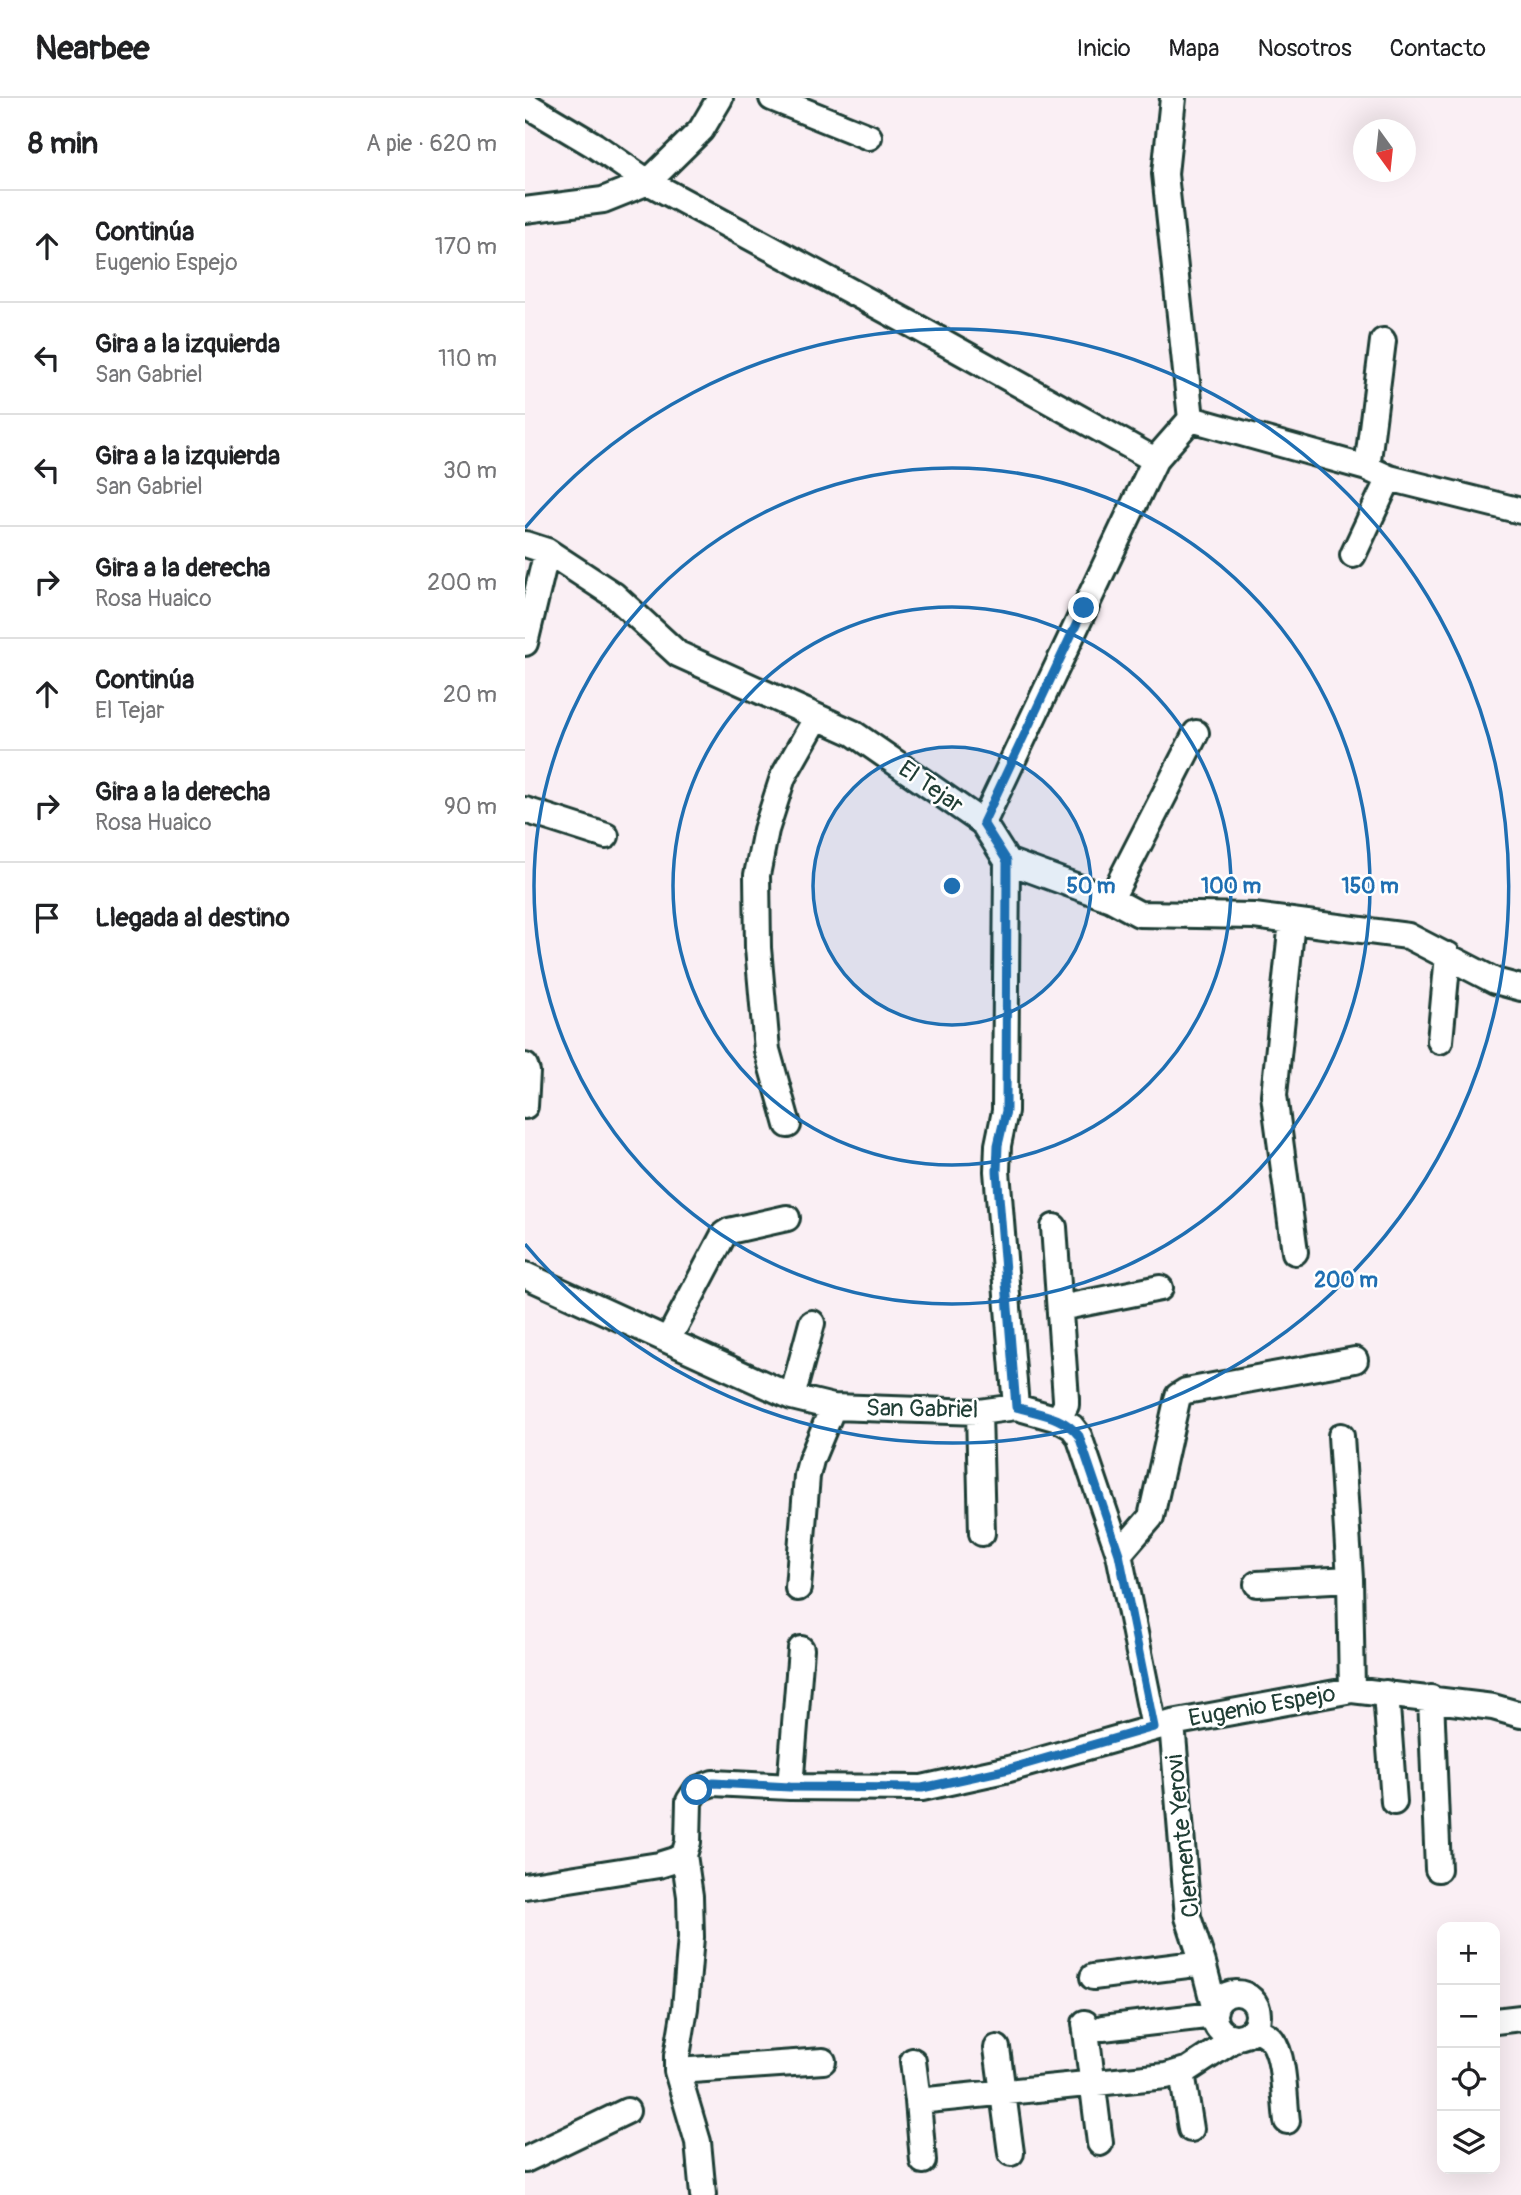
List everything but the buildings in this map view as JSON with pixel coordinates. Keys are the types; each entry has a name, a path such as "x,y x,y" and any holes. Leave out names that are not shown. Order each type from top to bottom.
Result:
{"street":[{"path":"525,211 603,200 701,130 720,98"},
{"path":"772,98 869,137"},
{"path":"983,823 1155,460 1191,419 1165,188 1165,162 1173,98"},
{"path":"525,104 638,175 1155,460"},
{"path":"1353,555 1378,473 1383,341"},
{"path":"1191,419 1378,473 1521,510"},
{"path":"525,643 536,548"},
{"name":"El Tejar","path":"536,548 614,595 678,654 853,733 983,823 1007,861"},
{"path":"789,1125 767,1050 758,948 757,874 766,830 783,777 817,717"},
{"path":"1111,899 1196,733"},
{"path":"525,810 605,836"},
{"path":"1016,1407 997,1171 998,1145 1006,1111 1007,861 1111,899 1139,914 1254,916 1408,936 1495,981 1521,988"},
{"path":"1292,921 1274,1095 1295,1252"},
{"path":"1440,1041 1448,955"},
{"path":"525,1066 525,1107"},
{"path":"668,1340 724,1234 787,1218"},
{"path":"1054,1227 1066,1399 1066,1405 1058,1419"},
{"name":"San Gabriel","path":"525,1275 792,1397 832,1407 979,1412 1016,1407 1058,1419 1072,1427 1079,1436 1119,1554 1163,1725"},
{"path":"1060,1308 1160,1288"},
{"path":"792,1397 812,1323"},
{"path":"1119,1554 1151,1517 1178,1396 1186,1391 1355,1360"},
{"path":"798,1588 807,1476 832,1407"},
{"path":"979,1412 982,1533"},
{"path":"1341,1436 1352,1689"},
{"path":"1257,1584 1349,1579"},
{"path":"790,1787 801,1649"},
{"name":"Eugenio Espejo","path":"677,2071 691,1937 690,1896 684,1855 688,1842 689,1801 697,1790 713,1783 790,1787 922,1788 1009,1769 1163,1725 1352,1689 1493,1707 1521,1715"},
{"path":"1386,1693 1395,1802"},
{"path":"1431,1698 1438,1869"},
{"name":"Clemente Yerovi","path":"1163,1725 1188,1917 1214,2014"},
{"path":"525,1886 659,1865 684,1855"},
{"path":"918,2101 1166,2076 1186,2071 1246,2032 1258,2015 1257,2008 1249,1998 1236,1993 1200,1955 1093,1978"},
{"path":"1191,2129 1186,2071 1222,1998 1236,1993"},
{"path":"1100,2143 1093,2082 1094,2025 1214,2014"},
{"path":"1214,2014 1216,2024 1225,2034 1246,2032 1272,2038 1280,2061 1287,2121"},
{"path":"1500,2020 1521,2018"},
{"path":"997,2048 1011,2153"},
{"path":"703,2195 698,2142 677,2071 823,2061"},
{"path":"913,2061 923,2161"},
{"path":"525,2160 627,2111"}],"route":[{"path":"697,1790 713,1783 790,1787 922,1788 1009,1769 1154,1727 1119,1554 1079,1436 1072,1427 1058,1419 1016,1407 997,1171 998,1145 1006,1111 1007,861 983,823 1084,608"}]}
